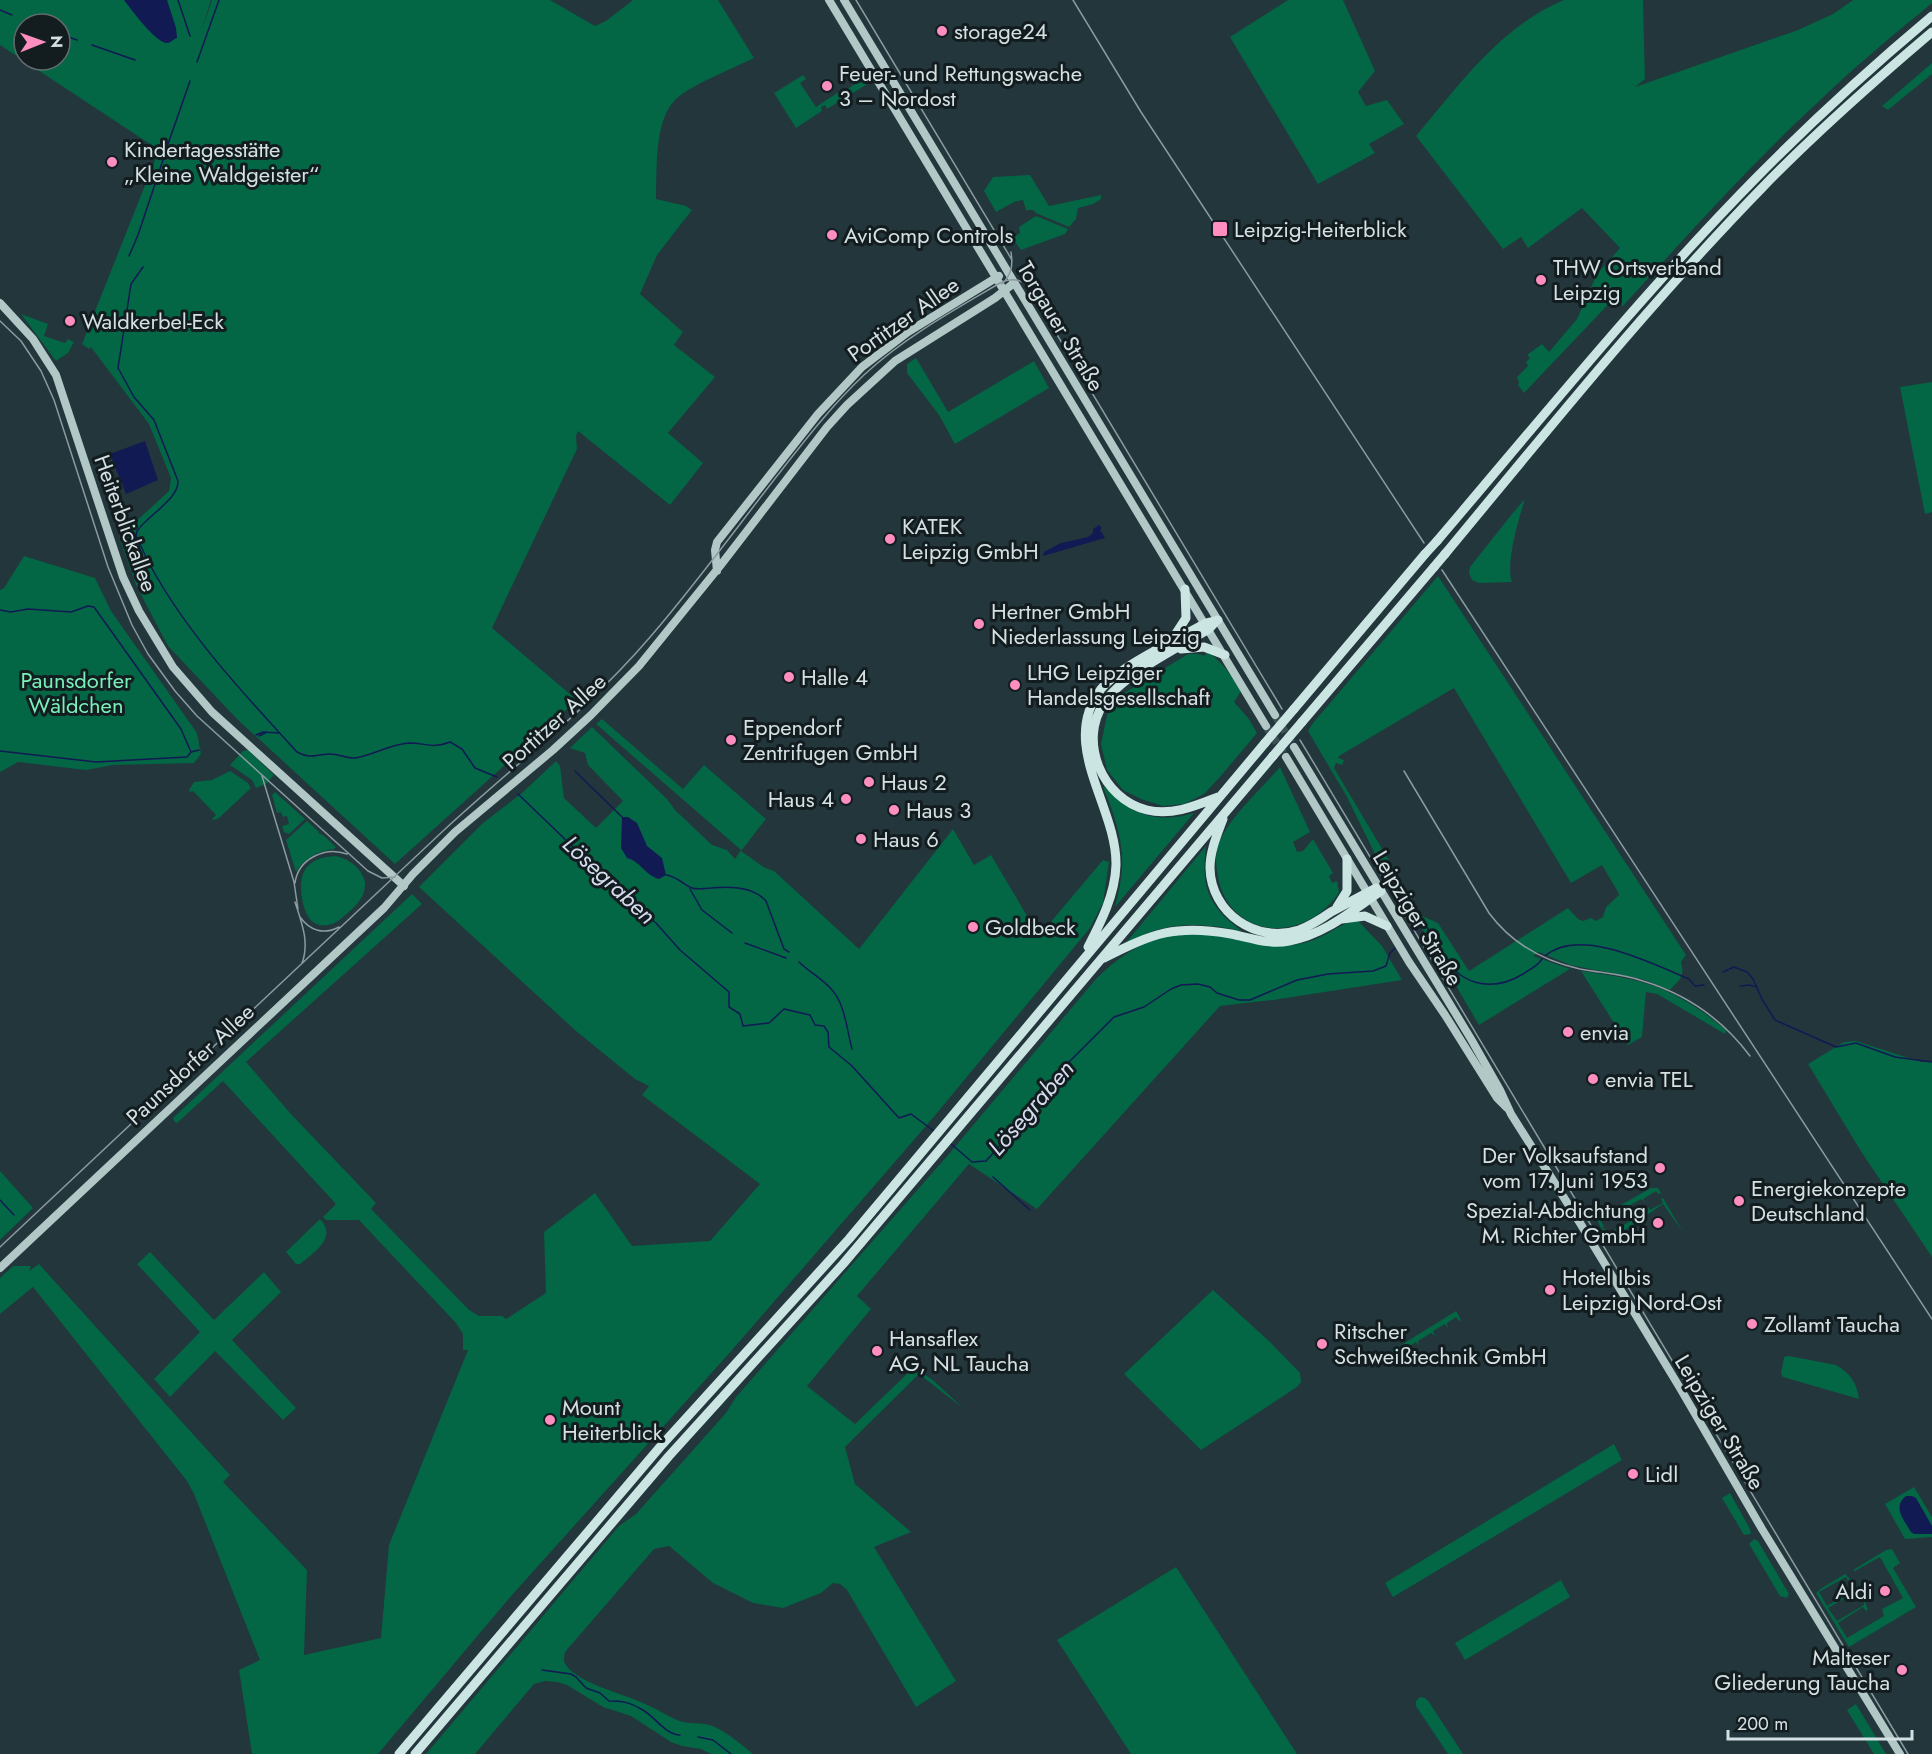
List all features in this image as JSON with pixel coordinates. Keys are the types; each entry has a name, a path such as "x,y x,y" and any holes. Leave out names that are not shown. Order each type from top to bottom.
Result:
{"highway":[{"path":"399,1754 660,1447 849,1239 1081,960 1624,321 1755,179 1829,106 1932,16"},
{"path":"415,1754 669,1456 843,1264 1445,554 1587,382 1686,268 1835,116 1932,32"},
{"path":"1185,589 1186,618 1173,646 1122,683 1103,703 1098,714 1093,741 1099,769 1107,783 1130,802 1147,810 1167,812 1183,810 1221,796"},
{"path":"1081,960 1109,903 1116,865 1113,836 1106,810 1088,763 1085,743 1091,706 1102,689 1119,673 1218,620"},
{"path":"1173,646 1204,647 1225,655"},
{"path":"1226,811 1213,847 1210,869 1215,892 1220,902 1235,919 1252,929 1272,934 1286,933 1309,926 1333,911 1369,896"},
{"path":"1333,911 1343,900 1347,891 1347,859"},
{"path":"1100,960 1137,942 1166,932 1195,929 1238,935 1256,941 1287,942 1309,936 1340,920 1380,889"},
{"path":"1340,920 1365,916 1387,926"}],"main road":[{"name":"Torgauer Straße","path":"829,0 1266,726"},
{"name":"Torgauer Straße","path":"844,0 1275,715"},
{"name":"Portitzer Allee","path":"717,571 715,550 717,542 785,454 847,382 862,367 902,336 1007,271"},
{"name":"Portitzer Allee","path":"404,886 455,832 591,716 639,666 717,571 827,427 847,405 895,361 1014,283"},
{"name":"Heiterblickallee","path":"0,303 33,339 56,375 123,577 139,611 172,667 212,712 404,886"},
{"name":"Leipziger Straße","path":"1294,747 1500,1090 1508,1109 1580,1223 1762,1529 1900,1754"},
{"name":"Leipziger Straße","path":"1286,757 1416,973 1497,1098 1508,1109"},
{"name":"Paunsdorfer Allee","path":"0,1268 384,908 404,886"}],"green space":[{"path":"0,0 211,0 201,32 212,0 550,0 595,26 606,21 633,0 718,0 754,58 701,83 675,100 663,120 658,147 656,199 686,206 692,210 657,255 640,294 683,332 674,345 715,377 668,433 703,463 670,505 578,431 577,449 492,628 577,700 395,864 237,719 168,646 136,585 119,537 169,491 171,478 149,424 91,347 89,349 82,344 159,150 41,72 72,72 72,12 12,12 12,53 0,45"},
{"path":"1288,0 1343,0 1375,71 1358,92 1366,106 1387,100 1404,124 1369,144 1375,153 1318,184 1230,37"},
{"path":"1564,0 1643,0 1645,79 1635,87 1798,30 1833,14 1853,0 1932,0 1932,3 1858,66 1790,129 1622,307 1621,291 1524,393 1518,385 1517,377 1528,366 1526,362 1530,358 1527,355 1542,344 1549,352 1577,319 1597,274 1620,248 1582,208 1528,248 1521,237 1503,249 1416,136 1465,77 1501,41 1541,11"},
{"path":"1932,63 1932,74 1888,110 1882,106"},
{"path":"803,75 806,79 800,83 816,107 865,78 869,83 827,109 825,105 821,107 822,111 796,128 774,93"},
{"path":"1030,175 1049,206 1101,195 1101,199 1078,208 1076,219 1069,227 1033,210 1026,210 1023,200 1014,202 996,212 984,191 993,177"},
{"path":"1036,216 1068,229 1065,234 1021,250 1012,238 1020,233 1019,227"},
{"path":"21,314 48,324 44,336 65,343 68,339 74,342 68,353 56,361"},
{"path":"916,358 948,412 1034,361 1049,388 955,444 939,415 907,373 907,364"},
{"path":"1932,382 1932,512 1925,514 1900,387"},
{"path":"1525,499 1511,553 1512,582 1479,583 1472,580 1469,573 1470,567"},
{"name":"Paunsdorfer Wäldchen","path":"24,556 95,578 111,611 197,733 201,754 194,763 113,765 86,770 18,762 0,772 0,590 4,588"},
{"path":"1438,576 1686,955 1681,962 1682,975 1679,980 1670,990 1642,979 1570,965 1539,952 1533,956 1570,969 1479,1025 1375,854 1347,797 1308,731","holes":["1454,688 1571,883 1602,865 1619,895 1606,907 1603,917 1596,921 1591,918 1583,921 1578,919 1568,908 1469,971 1438,923 1422,916 1334,768 1336,763 1342,765 1344,760 1338,758 1339,756"]},
{"path":"1206,651 1222,664 1241,691 1234,702 1249,719 1257,733 1204,794 1184,804 1163,806 1123,790 1107,770 1101,744 1107,715 1116,698 1188,654 1205,656"},
{"path":"602,719 683,789 704,765 766,819 741,851 765,868 774,871 859,949 953,829 974,865 991,855 1039,936 1103,860 1109,862 1103,903 1090,928 932,1119 733,1349 512,1595 378,1754 252,1754 239,1670 260,1660 194,1494 187,1481 33,1287 0,1314 0,1278 13,1266 31,1266 29,1271 39,1264 230,1475 223,1482 307,1570 304,1655 381,1638 389,1545 468,1350 463,1350 463,1334 456,1323 359,1220 326,1220 323,1217 336,1204 223,1081 177,1123 173,1118 412,894 422,904 246,1062 291,1114 376,1203 371,1209 469,1310 479,1316 502,1316 506,1319 546,1293 544,1232 595,1193 632,1246 710,1241 760,1184 642,1095 649,1086 635,1079 576,1031 419,887 483,823 522,793 556,761 560,766 564,798 596,828 623,801 588,765 585,753 570,748 592,727 712,845 727,850 735,859 741,850 596,724"},
{"path":"248,750 274,775 266,784 256,788 252,780 230,765 243,751"},
{"path":"1280,767 1310,832 1293,842 1297,852 1303,851 1313,839 1333,873 1329,876 1332,883 1337,881 1339,892 1326,908 1306,921 1290,927 1274,928 1244,919 1232,908 1223,894 1216,858 1222,836 1229,826"},
{"path":"230,771 248,783 251,788 214,820 212,819 216,815 193,791 189,790 194,782 212,780"},
{"path":"1103,787 1124,804 1145,815 1168,818 1194,813 1115,907 1122,875 1120,838"},
{"path":"275,792 305,819 289,834 284,832 282,826 289,824 287,816 283,817 281,812 277,813 272,795"},
{"path":"307,821 336,847 312,856 296,872 286,840"},
{"path":"1206,846 1205,873 1209,895 1221,913 1242,931 1211,926 1182,925 1139,936 1125,944"},
{"path":"335,856 349,861 358,868 365,882 364,890 357,904 340,919 328,925 317,924 309,918 303,904 301,881 306,868 311,863 325,857"},
{"path":"1357,920 1382,946 1402,980 1220,1006 1037,1209 969,1164 857,1296 871,1309 807,1386 855,1424 914,1367 934,1381 964,1409 919,1374 845,1447 855,1484 911,1532 874,1547 956,1681 916,1707 847,1590 840,1584 833,1583 821,1593 783,1608 753,1603 713,1583 669,1546 654,1549 565,1652 565,1663 572,1672 591,1683 636,1700 678,1720 715,1727 753,1754 711,1754 701,1749 682,1746 671,1742 631,1716 603,1707 567,1685 545,1681 534,1684 475,1754 426,1754 619,1526 636,1514 726,1413 736,1397 948,1155 1096,979 1109,967 1136,948 1166,937 1198,933 1223,936 1260,945 1286,946 1315,939"},
{"path":"1581,971 1653,985 1686,1001 1707,1015 1726,1030 1725,1034 1657,994 1646,992 1642,1037 1628,1045"},
{"path":"1856,1041 1921,1062 1932,1062 1932,1257 1862,1153 1808,1064 1844,1042"},
{"path":"0,1171 33,1208 0,1240"},
{"path":"1651,1188 1658,1188 1661,1193 1658,1194 1656,1191 1643,1199 1645,1202 1641,1199 1629,1206 1631,1210 1627,1207 1615,1214 1616,1218 1613,1215 1601,1221 1604,1227 1601,1228 1598,1218"},
{"path":"1663,1198 1683,1232 1663,1204 1606,1243 1599,1230 1604,1228 1608,1233 1620,1227 1618,1223 1622,1226 1634,1219 1632,1215 1636,1218 1648,1211 1647,1207 1650,1210 1663,1203 1661,1199"},
{"path":"320,1219 326,1232 322,1244 312,1255 300,1264 296,1264 286,1252"},
{"path":"150,1252 214,1320 264,1272 281,1292 232,1340 296,1408 283,1420 215,1351 170,1397 154,1379 200,1332 137,1264"},
{"path":"1213,1290 1300,1373 1301,1382 1297,1387 1201,1450 1124,1374"},
{"path":"1456,1311 1461,1320 1459,1321 1456,1317 1447,1323 1448,1328 1445,1324 1433,1331 1435,1336 1431,1333 1418,1341 1419,1346 1416,1342 1395,1355 1397,1359 1395,1360 1390,1352"},
{"path":"1784,1357 1836,1365 1852,1379 1859,1399 1783,1377 1781,1374"},
{"path":"1614,1444 1622,1460 1393,1597 1385,1583"},
{"path":"1914,1487 1932,1517 1932,1537 1905,1539 1885,1504"},
{"path":"1730,1493 1751,1534 1744,1535 1722,1498"},
{"path":"1754,1539 1758,1541 1789,1594 1787,1598 1780,1596 1749,1544"},
{"path":"1892,1549 1900,1563 1893,1568 1916,1607 1849,1647 1816,1593 1845,1574 1850,1579 1848,1581 1846,1577 1819,1592 1827,1606 1855,1589 1855,1584 1860,1594 1857,1591 1828,1608 1837,1621 1864,1605 1864,1599 1868,1610 1866,1611 1863,1607 1838,1623 1847,1638 1884,1616 1882,1609 1903,1598 1880,1557 1853,1570 1886,1550"},
{"path":"1176,1567 1297,1754 1131,1754 1057,1640"},
{"path":"1561,1580 1570,1597 1465,1660 1455,1643"},
{"path":"1420,1697 1429,1702 1463,1754 1448,1754 1416,1706 1416,1701"},
{"path":"1856,1704 1886,1754 1874,1754 1847,1710"}],"shaded area":[{"path":"124,0 167,0 177,38 168,43 157,38 144,26"},
{"path":"145,441 158,480 126,494 110,454"},
{"path":"1099,525 1105,538 1043,556 1044,552 1061,543 1088,537"},
{"path":"622,817 628,817 637,823 647,846 662,858 666,875 659,879 654,877 636,862 627,858 621,848"},
{"path":"1906,1496 1916,1498 1932,1526 1932,1534 1911,1532 1900,1509 1902,1500"}],"waterway":[{"path":"178,0 190,36"},
{"path":"197,62 219,0"},
{"path":"0,10 12,15"},
{"path":"72,38 77,40"},
{"path":"92,45 135,60"},
{"path":"168,144 190,81"},
{"path":"129,256 165,154"},
{"path":"143,267 131,284 118,368 134,397 154,420 178,481 177,488 168,501 142,525 136,536 150,565 182,616 218,663 297,752 309,756 332,754 355,758 402,744 433,745 450,742 462,749 475,768 497,777"},
{"name":"Lösegraben","path":"0,610 71,612 88,606 94,607 181,729 191,752 199,750"},
{"name":"Lösegraben","path":"256,735 263,732 279,733"},
{"name":"Lösegraben","path":"259,736 267,732"},
{"path":"0,751 96,762 187,757 191,752"},
{"path":"575,771 622,817"},
{"name":"Lösegraben","path":"518,794 624,896 656,923 680,950 729,992 729,1007 740,1014 743,1026 769,1023 784,1009 810,1015 815,1025 824,1026 828,1032 829,1047 852,1066 899,1118 911,1114 934,1131"},
{"path":"666,875 694,889 733,887 755,892 766,901 784,949 789,952"},
{"path":"690,889 702,910 732,933"},
{"name":"Lösegraben","path":"1412,933 1423,925 1427,927 1434,939"},
{"path":"745,943 786,958"},
{"name":"Lösegraben","path":"1545,956 1560,948 1577,945 1596,946 1637,957 1689,979 1695,986 1704,985"},
{"name":"Lösegraben","path":"950,1143 972,1162 986,1161 1043,1098 1051,1083 1067,1064 1114,1017 1144,1007 1171,989 1181,985 1198,984 1239,1000 1250,1000 1297,980 1328,974 1373,971 1386,966 1390,953 1395,948"},
{"name":"Lösegraben","path":"1440,950 1447,962 1465,978 1487,984 1511,980 1533,968 1542,959"},
{"path":"799,962 824,982 836,996 843,1010 852,1049"},
{"name":"Lösegraben","path":"1723,972 1734,967 1747,972 1775,1020 1836,1047 1856,1043 1895,1057 1932,1062"},
{"path":"1740,986 1757,987"},
{"path":"993,1177 1030,1210"},
{"path":"0,1200 14,1215"},
{"path":"542,1670 571,1674 586,1688 600,1693 609,1701 625,1702 637,1707 669,1732 680,1735"},
{"path":"698,1737 713,1740 731,1754"}],"tunnel":[{"path":"1275,715 1294,747"},
{"path":"1266,726 1286,757"}],"tram line":[{"path":"856,0 1012,260"},
{"path":"1002,284 1011,269 1011,252"},
{"path":"0,1247 443,831 602,689 667,617 808,436 865,374 913,336 1000,283 1011,280 1019,281 1035,292"},
{"path":"1029,288 1282,709"},
{"path":"0,321 21,341 41,371 54,400 108,567 132,625 148,654 197,716 368,871 382,878 395,877"},
{"path":"1300,740 1908,1754"},
{"path":"262,776 294,882 298,909"},
{"path":"295,883 301,867 314,856 330,852 347,854"},
{"path":"295,902 305,939 302,963"},
{"path":"300,917 308,926 318,930 328,931 339,927"}],"railway":[{"path":"1073,0 1141,112 1424,543"},
{"path":"1442,570 1932,1319"},
{"path":"1404,771 1489,913 1508,934 1529,950 1566,966 1620,975 1659,986 1674,993 1716,1020 1750,1056"}],"place":[{"name":"storage24","path":"942,31"},
{"name":"Feuer- und Rettungswache 3 – Nordost","path":"827,86"},
{"name":"Kindertagesstätte „Kleine Waldgeister“","path":"112,162"},
{"name":"Leipzig-Heiterblick","path":"1220,229"},
{"name":"AviComp Controls","path":"832,235"},
{"name":"THW Ortsverband Leipzig","path":"1541,280"},
{"name":"Waldkerbel-Eck","path":"70,321"},
{"name":"KATEK Leipzig GmbH","path":"890,539"},
{"name":"Hertner GmbH Niederlassung Leipzig","path":"979,624"},
{"name":"Halle 4","path":"789,677"},
{"name":"LHG Leipziger Handelsgesellschaft","path":"1015,685"},
{"name":"Eppendorf Zentrifugen GmbH","path":"731,740"},
{"name":"Haus 2","path":"869,782"},
{"name":"Haus 4","path":"846,799"},
{"name":"Haus 3","path":"894,810"},
{"name":"Haus 6","path":"861,839"},
{"name":"Goldbeck","path":"973,927"},
{"name":"envia","path":"1568,1032"},
{"name":"envia TEL","path":"1593,1079"},
{"name":"Der Volksaufstand vom 17. Juni 1953","path":"1660,1168"},
{"name":"Energiekonzepte Deutschland","path":"1739,1201"},
{"name":"Spezial-Abdichtung M. Richter GmbH","path":"1658,1223"},
{"name":"Hotel Ibis Leipzig Nord-Ost","path":"1550,1290"},
{"name":"Zollamt Taucha","path":"1752,1324"},
{"name":"Ritscher Schweißtechnik GmbH","path":"1322,1344"},
{"name":"Hansaflex AG, NL Taucha","path":"877,1351"},
{"name":"Mount Heiterblick","path":"550,1420"},
{"name":"Lidl","path":"1633,1474"},
{"name":"Aldi","path":"1885,1591"},
{"name":"Malteser Gliederung Taucha","path":"1902,1670"}]}
